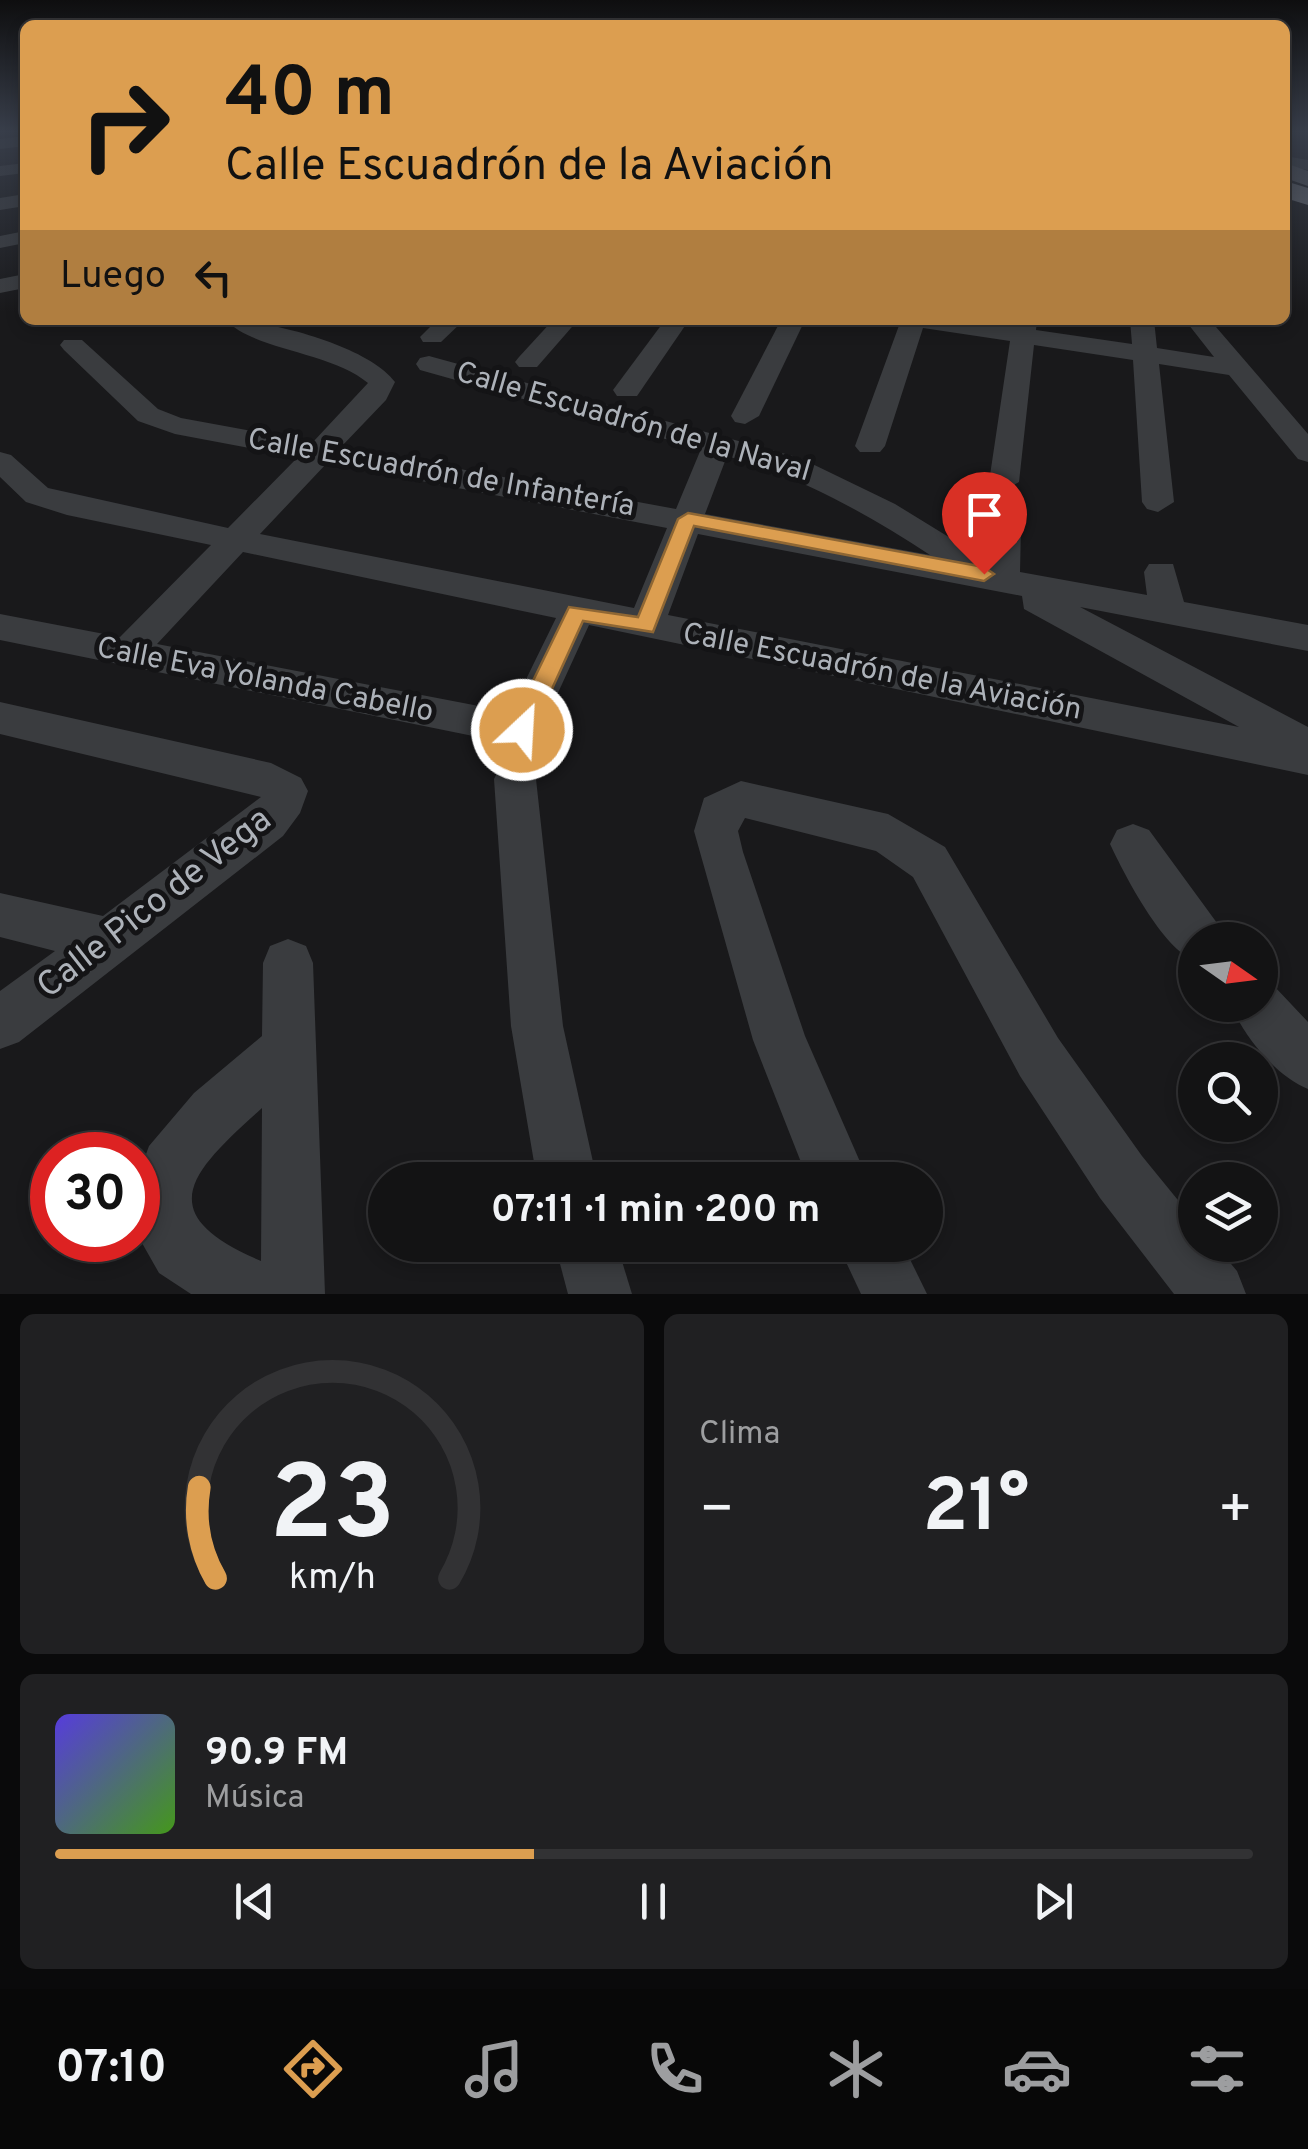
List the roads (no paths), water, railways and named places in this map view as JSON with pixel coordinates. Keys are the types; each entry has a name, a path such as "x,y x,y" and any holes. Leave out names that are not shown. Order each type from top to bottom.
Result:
{"street":[{"path":"125,655 376,394 382,382 378,374 357,362 293,344 249,325"},
{"path":"528,362 561,325"},
{"path":"628,390 674,325"},
{"path":"745,416 790,325"},
{"path":"870,446 914,325"},
{"path":"984,325 1024,328 1142,354 1236,368"},
{"path":"1142,325 1158,502"},
{"path":"1201,325 1308,453"},
{"path":"1004,482 1024,328"},
{"name":"Calle Escuadrón de la Naval","path":"438,340 833,483 993,576 1308,746"},
{"name":"Calle Escuadrón de Infantería","path":"73,345 158,420 1308,638"},
{"path":"645,626 718,442"},
{"name":"Calle Escuadrón de la Aviación","path":"0,461 38,495 53,502 576,612 1308,758"},
{"path":"993,576 1005,528"},
{"path":"1160,572 1168,613"},
{"name":"Calle Eva Yolanda Cabello","path":"0,627 125,655 522,730 576,612"},
{"name":"Calle Pico de Vega","path":"0,718 271,781 286,791 286,800 267,822 0,1024"},
{"path":"516,779 538,1026 564,1162"},
{"path":"831,1162 780,1040 720,852 716,831 720,811 742,799 888,834 929,862 1039,1056 1121,1177 1214,1294"},
{"path":"1133,844 1186,922"},
{"path":"0,915 108,940"},
{"path":"288,963 293,1294"},
{"path":"1272,1022 1308,1062"},
{"path":"263,1294 184,1254 160,1217 157,1195 164,1175 192,1137 289,1049"},
{"path":"591,1262 600,1294"},
{"path":"878,1262 895,1294"}]}
